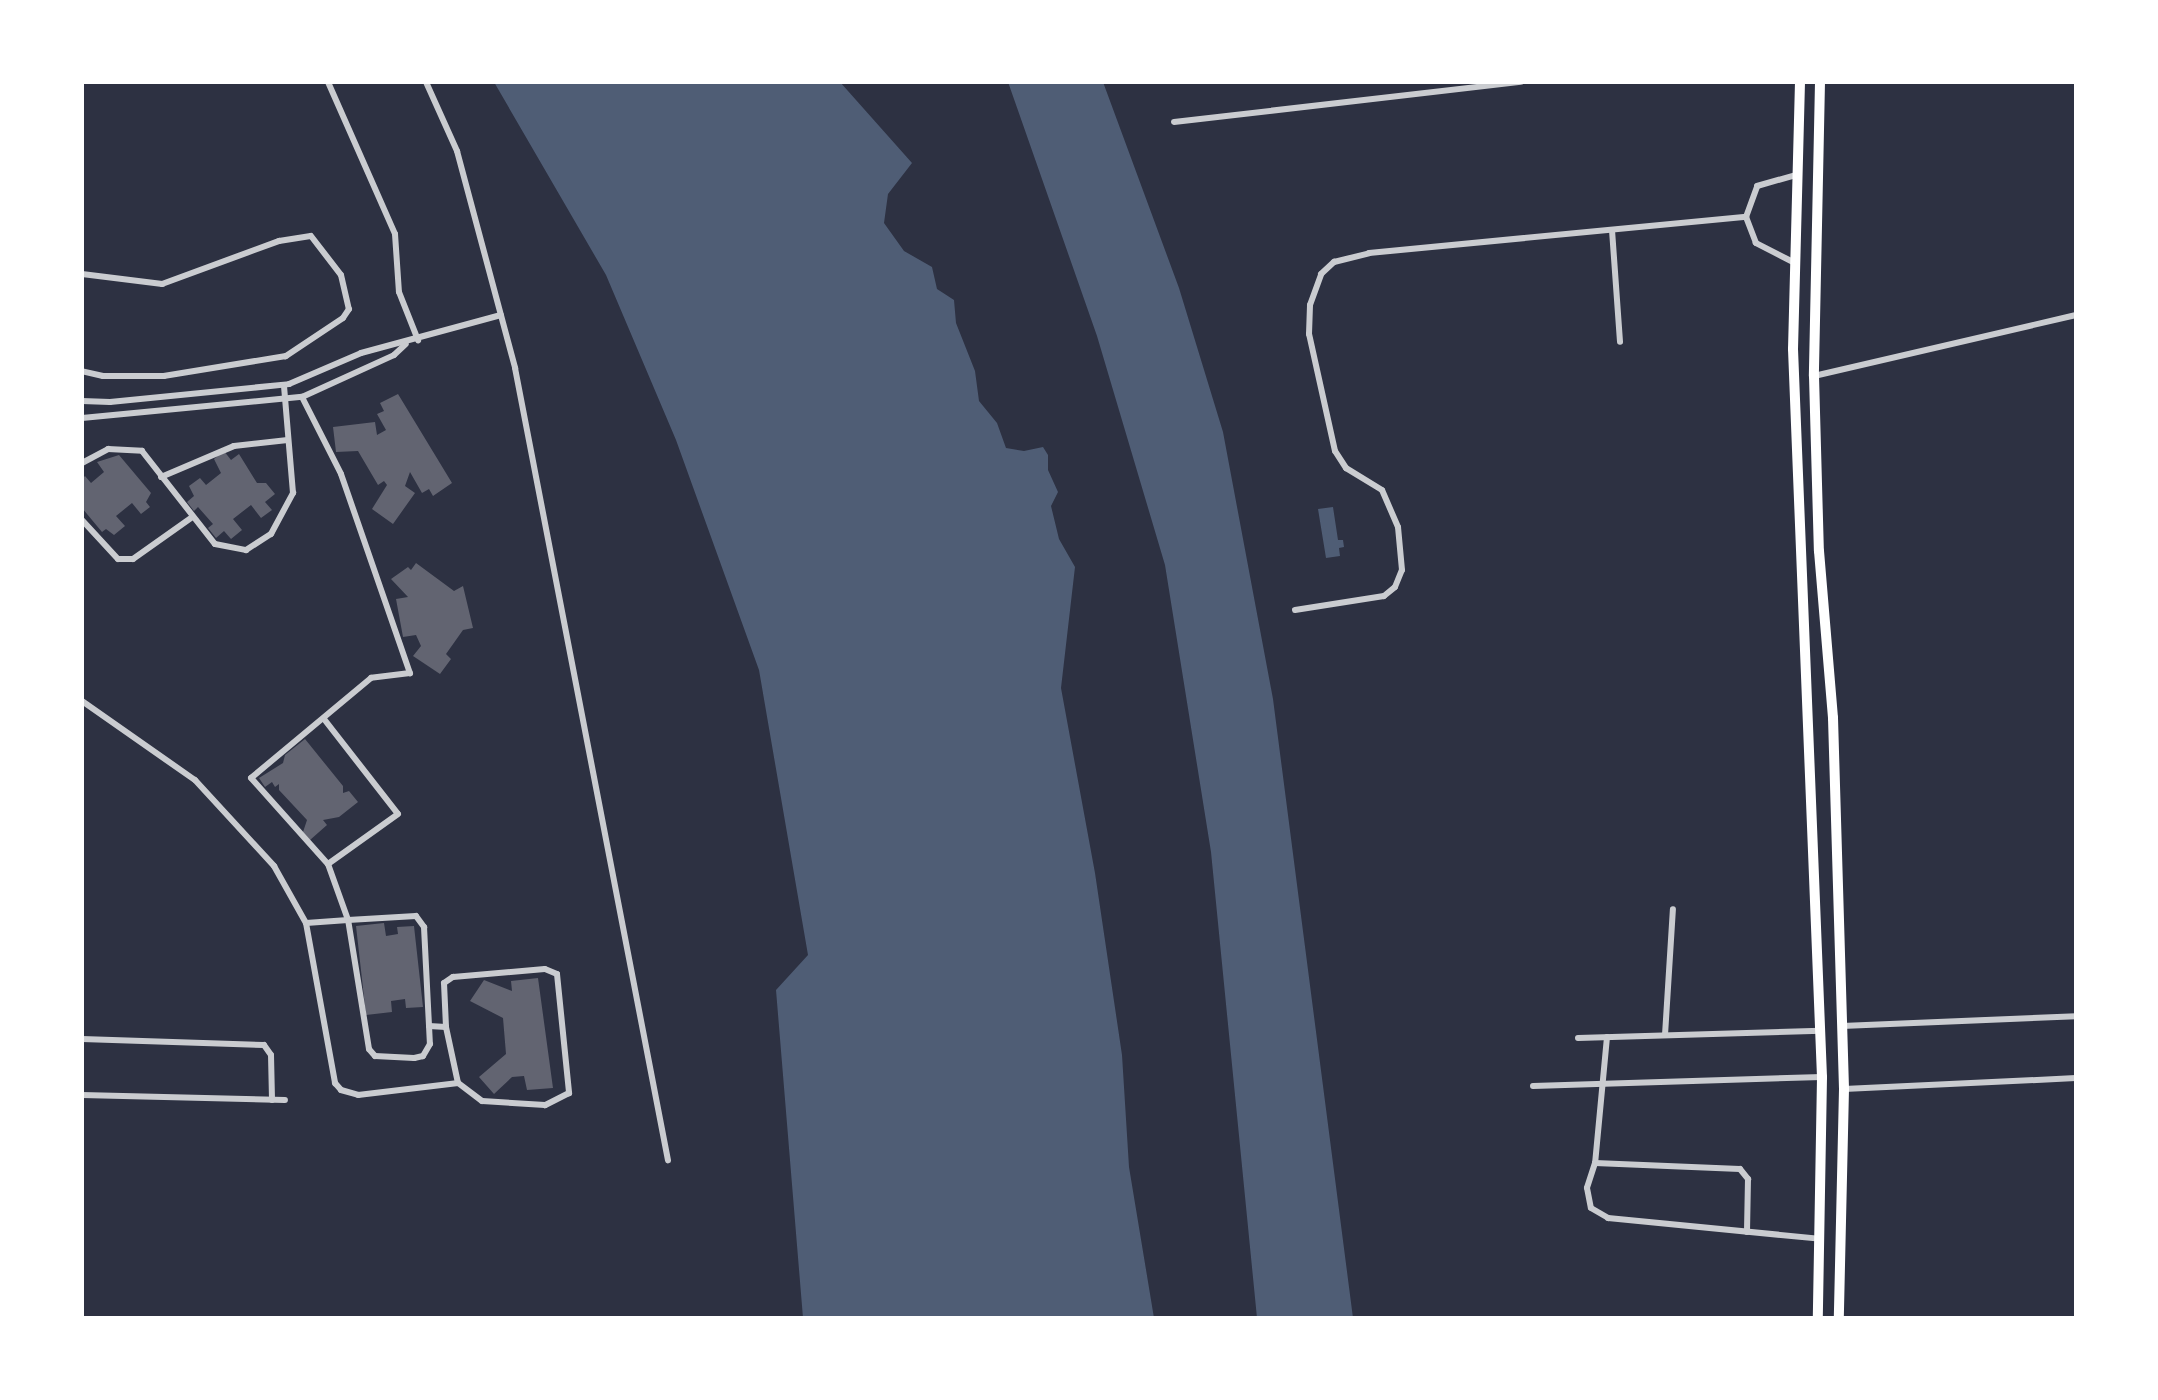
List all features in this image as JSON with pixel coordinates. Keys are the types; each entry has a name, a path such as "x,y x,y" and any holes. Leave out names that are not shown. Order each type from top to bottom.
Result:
{"main road":[{"path":"1800,82 1793,262 1799,549 1821,1031 1821,1239 1818,1318"},
{"path":"1820,82 1814,376 1819,551 1833,718 1844,1089 1839,1318"}],"street":[{"path":"328,82 395,234 399,292 418,340"},
{"path":"426,82 457,150 501,315 578,678 668,1160"},
{"path":"1174,122 1521,82"},
{"path":"1793,262 1756,243 1746,217 1757,186 1796,175"},
{"path":"1295,610 1384,596 1395,587 1402,570 1398,527 1382,490 1346,468 1335,451 1309,334 1310,305 1321,274 1334,262 1369,253 1746,217"},
{"path":"1612,230 1620,342"},
{"path":"82,274 162,284 279,241 311,236 341,275 349,309 342,318 286,356 164,376 103,376 82,371"},
{"path":"82,401 284,385 370,351 406,344 501,315"},
{"path":"1814,376 2076,315"},
{"path":"82,418 302,397 394,355 406,344"},
{"path":"82,463 108,449 131,447 142,451 191,518 215,544 229,550 246,550 271,534 293,493 284,385"},
{"path":"302,397 341,474 410,673 371,678 251,778 328,864 348,920 370,1051 376,1056 423,1056 430,1044 420,919 348,920 306,923"},
{"path":"161,477 234,446 288,440"},
{"path":"82,520 118,559 133,559 191,518"},
{"path":"82,701 195,780 274,866 306,923 335,1083 341,1090 358,1095 458,1083"},
{"path":"324,719 398,814 328,864"},
{"path":"1665,1035 1673,909"},
{"path":"545,969 557,974 569,1093 545,1105 510,1106 482,1101 458,1083 446,1027 444,983 453,977 545,969"},
{"path":"1842,1026 2076,1016"},
{"path":"429,1026 446,1027"},
{"path":"1578,1038 1821,1031"},
{"path":"1607,1037 1595,1163 1588,1201 1600,1215 1821,1239"},
{"path":"82,1039 264,1045 271,1055 272,1100"},
{"path":"1533,1086 1822,1077"},
{"path":"1844,1089 2076,1079"},
{"path":"82,1095 285,1100"},
{"path":"1595,1163 1740,1169 1748,1179 1747,1233"}],"water":[{"path":"494,82 840,82 912,163 888,194 884,223 904,251 932,267 937,289 954,300 956,323 975,371 979,401 997,423 1006,448 1024,451 1043,447 1048,455 1048,470 1058,492 1051,506 1059,539 1075,567 1061,688 1095,873 1122,1055 1129,1167 1154,1318 803,1318 776,990 808,955 759,670 676,440 606,275"},
{"path":"1008,82 1103,82 1179,288 1223,432 1273,699 1353,1318 1257,1318 1211,852 1165,565 1097,336"},
{"path":"1333,507 1338,540 1343,540 1344,547 1339,548 1340,556 1326,558 1318,509"}],"building":[{"path":"398,394 452,483 433,496 429,489 422,493 410,472 405,486 415,493 393,524 372,509 387,485 384,481 378,485 358,451 336,452 333,427 375,422 377,435 386,430 377,414 384,411 380,403"},
{"path":"224,451 231,460 239,454 257,483 266,483 275,494 265,502 272,510 261,518 251,505 233,519 242,530 231,539 224,531 216,538 208,528 213,524 198,507 194,511 187,502 194,496 189,486 200,478 206,485 221,473 214,459"},
{"path":"119,455 151,493 146,502 150,507 141,514 132,503 116,516 125,526 114,535 106,529 102,532 82,508 82,479 85,476 91,483 104,472 97,462"},
{"path":"416,563 454,591 463,586 473,628 463,630 446,654 451,659 440,674 413,656 421,646 416,635 403,637 396,599 408,597 391,579 408,567 411,570"},
{"path":"305,739 343,786 343,793 349,791 358,802 339,817 323,820 327,825 310,840 303,832 307,820 279,790 279,784 275,787 272,782 265,787 259,778 283,763 285,755"},
{"path":"384,923 386,936 398,934 397,927 414,926 423,1007 406,1008 405,999 391,1001 392,1012 366,1015 356,926"},
{"path":"538,978 553,1088 527,1090 524,1076 512,1077 494,1094 479,1077 506,1054 503,1018 470,1001 484,980 512,991 511,981"}]}
